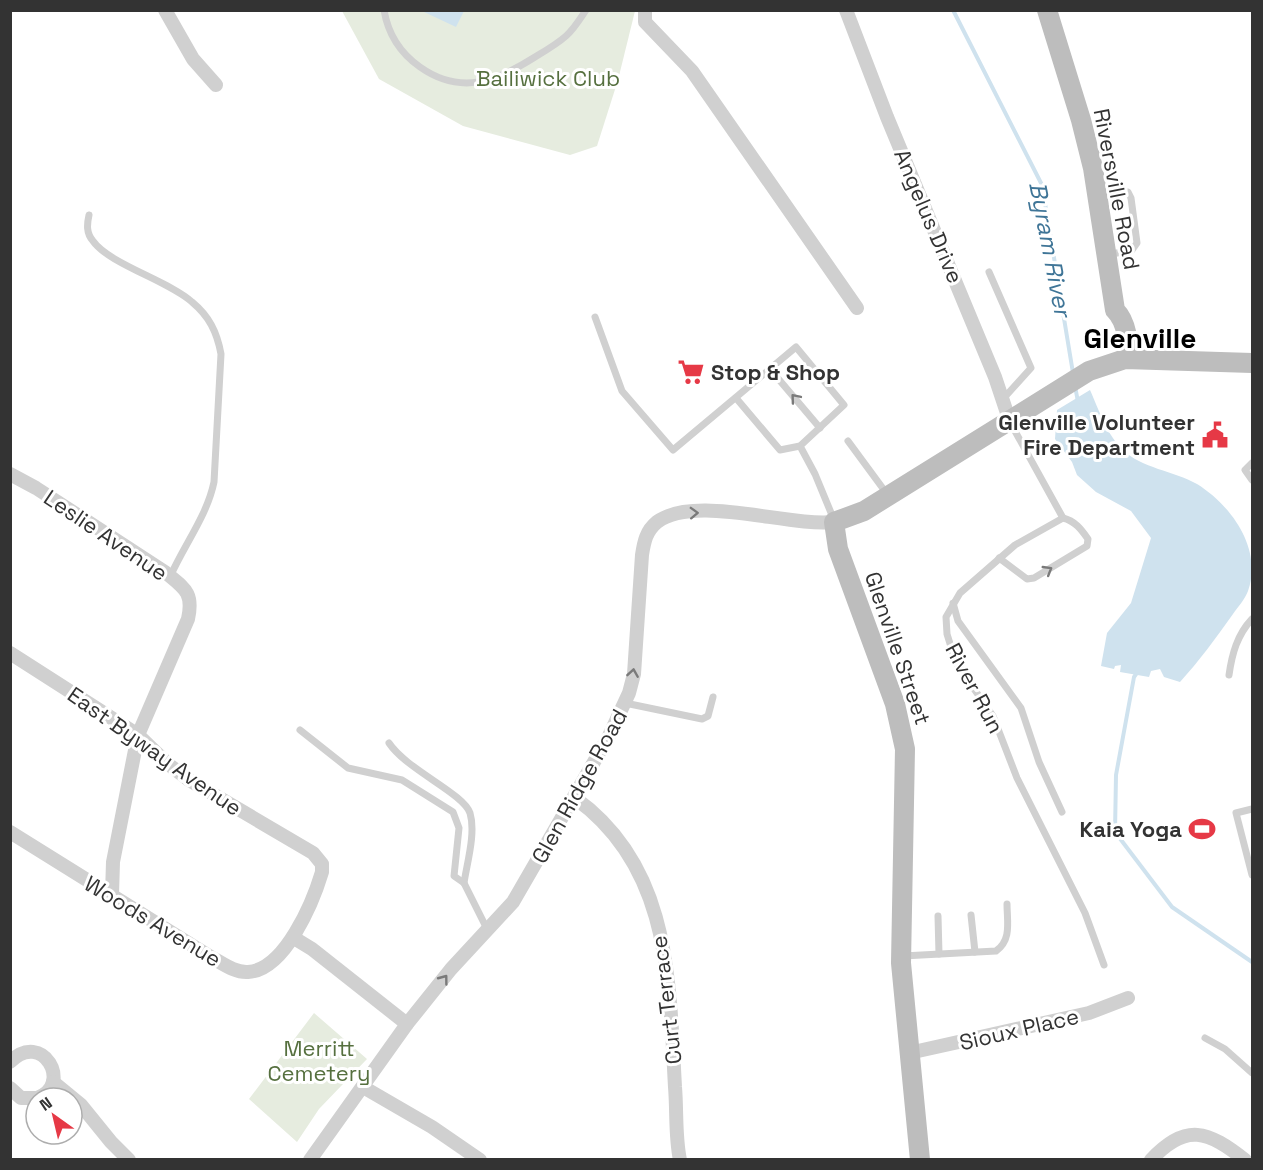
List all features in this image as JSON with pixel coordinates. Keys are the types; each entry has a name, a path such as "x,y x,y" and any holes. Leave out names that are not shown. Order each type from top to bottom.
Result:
{"main road":[{"name":"Riversville Road","path":"1047,10 1081,120 1097,194 1115,309 1110,323 1116,349 1125,359"},
{"path":"834,522 864,511 1089,372 1125,359 1252,363"},
{"name":"Glenville Street","path":"834,522 838,549 888,683 905,749 901,956 920,1160"}],"street":[{"path":"165,10 193,59 216,85"},
{"path":"645,10 645,22 692,71 857,308"},
{"name":"Angelus Drive","path":"846,10 1003,399 1010,422"},
{"name":"Leslie Avenue","path":"10,474 36,488 170,576 184,589 192,604 188,619 138,735"},
{"name":"Glen Ridge Road","path":"310,1160 407,1024 451,969 513,902 574,798 625,703 634,674 645,539 656,523 667,516 706,512 756,515 811,523 834,522"},
{"name":"East Byway Avenue","path":"10,652 138,735 182,775 313,853 322,864 317,889 294,938"},
{"path":"112,894 113,862 138,735"},
{"name":"Curt Terrace","path":"574,798 624,844 644,880 665,960 670,1001 680,1160"},
{"name":"Woods Avenue","path":"10,832 234,969 248,972 264,965 294,938"},
{"path":"294,938 312,949 407,1024"},
{"name":"Sioux Place","path":"909,1053 1089,1013 1128,998"},
{"path":"10,1062 24,1053 38,1053 51,1064 53,1082 51,1086"},
{"path":"53,1082 81,1105 129,1160"},
{"path":"363,1087 432,1127 480,1160"},
{"path":"10,1088 24,1098"},
{"path":"1151,1160 1177,1137 1195,1134 1227,1145 1245,1160"}],"lane":[{"path":"384,10 387,27 399,47 411,60 433,76 462,84 506,75 567,36 586,10"},
{"path":"1097,194 1123,190 1128,192 1131,198 1137,243 1132,250 1107,255"},
{"path":"89,214 88,232 99,249 190,300 214,327 219,339 221,354 214,482 210,500 184,544 170,576"},
{"path":"989,272 1031,368 1003,399"},
{"path":"595,317 622,391 673,450 796,347 844,405 800,446 780,450 736,398"},
{"path":"770,369 820,428"},
{"path":"999,558 1027,579 1034,578 1087,546 1088,539 1072,521 1063,518 1010,422"},
{"path":"848,441 888,496"},
{"path":"800,446 815,474 834,522"},
{"path":"1252,463 1245,470 1252,480"},
{"path":"1062,812 1039,762 1021,708 958,621 953,603 960,593 1015,545 1063,518"},
{"name":"River Run","path":"953,603 946,617 947,634 956,663 993,716 1017,778 1085,913 1104,966"},
{"path":"1229,675 1235,645 1252,619"},
{"path":"625,703 702,719 708,716 713,697"},
{"path":"300,730 348,768 402,780 453,812 459,828 454,876 464,884 488,931"},
{"path":"389,743 396,754 421,775 457,797 470,812 471,828 464,884"},
{"path":"1252,809 1236,813 1252,874"},
{"path":"901,956 996,951 1004,946 1007,935 1007,904"},
{"path":"971,915 975,952"},
{"path":"938,916 939,954"},
{"path":"1205,1038 1225,1049 1252,1073"}],"green space":[{"name":"Bailiwick Club","path":"342,11 635,11 618,80 597,146 570,155 463,126 379,79"},
{"name":"Merritt Cemetery","path":"314,1013 367,1059 319,1109 297,1142 249,1099"}],"water":[{"path":"422,11 464,11 456,27"},
{"path":"1090,390 1108,430 1123,450 1139,461 1197,484 1210,493 1232,516 1247,544 1252,575 1247,594 1214,641 1180,682 1164,677 1160,669 1151,671 1149,677 1120,672 1121,665 1115,666 1114,669 1101,666 1107,633 1131,603 1151,538 1131,511 1096,492 1077,475 1072,462 1055,439 1057,410"}],"waterway":[{"name":"Byram River","path":"953,10 1042,185 1073,373"},
{"name":"Byram River","path":"1075,386 1078,402"},
{"name":"Byram River","path":"1139,670 1134,677 1116,775 1115,832 1172,907 1252,962"}],"place":[{"name":"Stop & Shop","path":"691,372"},
{"name":"Glenville Volunteer Fire Department","path":"1215,435"},
{"name":"Kaia Yoga","path":"1202,829"}],"district":[{"name":"Glenville","path":"1140,338"}]}
